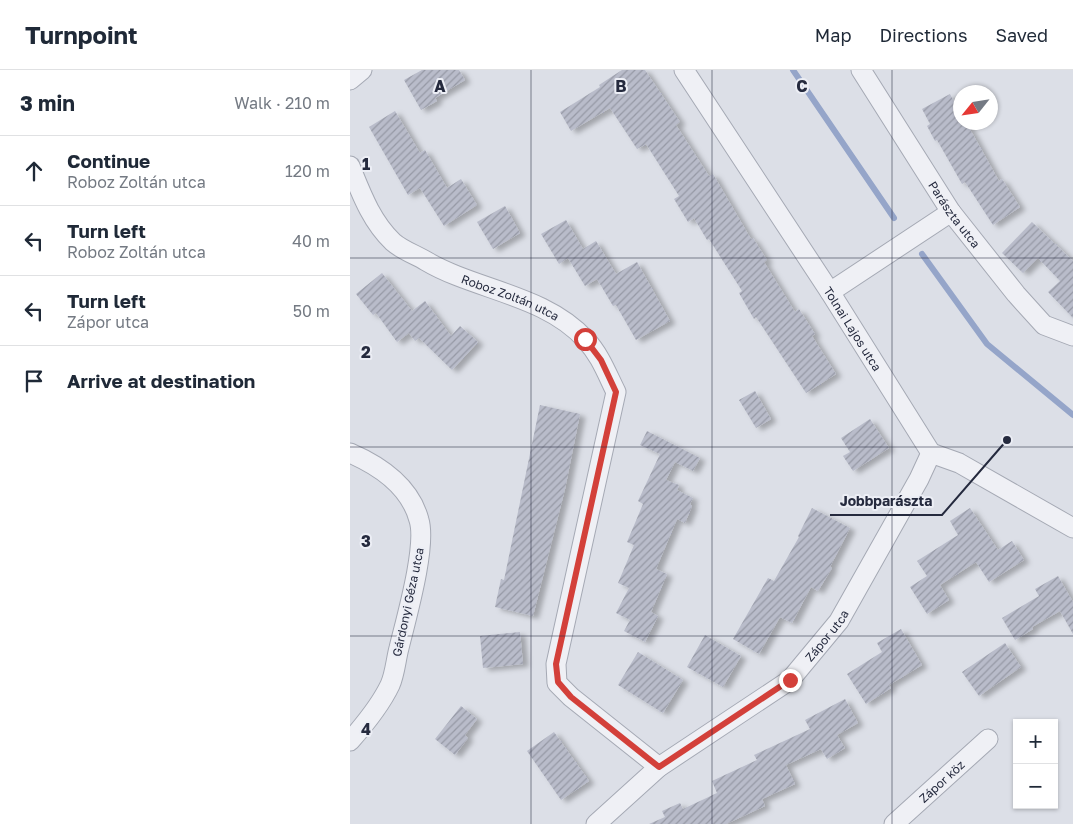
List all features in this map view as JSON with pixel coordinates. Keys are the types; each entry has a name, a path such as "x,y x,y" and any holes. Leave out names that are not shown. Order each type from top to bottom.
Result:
{"street":[{"path":"350,80 362,70"},
{"name":"Tolnai Lajos utca","path":"684,70 830,292 931,453"},
{"name":"Parászta utca","path":"860,70 951,212 1016,294 1044,325 1073,336"},
{"name":"Roboz Zoltán utca","path":"350,166 368,210 394,242 441,270 546,310 569,324 585,339 601,360 616,392 556,664 558,682 571,697 659,767"},
{"path":"830,292 951,212"},
{"name":"Gárdonyi Géza utca","path":"350,453 364,459 398,482 420,520 421,540 413,590 390,684 373,714 350,741"},
{"path":"931,453 959,464 1073,528"},
{"name":"Zápor utca","path":"596,824 659,767 790,680 839,621 919,479 931,453"},
{"name":"Zápor köz","path":"894,824 988,739"}],"building":[{"path":"422,70 459,70 465,80 435,98 437,101 421,110 404,80"},
{"path":"622,70 645,70 680,122 676,125 709,176 713,174 751,239 753,238 767,260 764,262 795,312 799,309 815,334 812,336 836,374 806,393 756,317 754,319 739,293 742,291 709,239 707,240 694,218 688,222 674,199 679,196 646,144 637,149 610,108 571,131 560,112 600,87 599,85"},
{"path":"950,94 953,100 953,130 970,130 999,181 1002,179 1020,207 993,225 965,182 962,184 937,140 935,141 927,126 930,124 922,109"},
{"path":"395,111 420,153 425,150 447,188 461,179 477,205 444,226 420,188 408,195 369,127"},
{"path":"505,206 520,233 493,249 477,222"},
{"path":"566,220 583,249 596,241 616,274 637,262 670,321 636,340 616,305 613,306 597,279 585,286 568,258 559,264 541,234"},
{"path":"1032,222 1073,261 1073,318 1048,292 1060,281 1038,258 1023,273 1002,253"},
{"path":"382,273 412,311 425,301 451,336 460,326 478,342 452,370 419,338 415,341 409,333 397,342 376,313 373,315 356,294"},
{"path":"755,391 771,419 756,428 739,400"},
{"path":"540,405 580,414 565,489 533,616 495,607 501,579 504,580"},
{"path":"870,419 889,448 853,471 843,456 850,452 841,438"},
{"path":"647,431 700,458 693,471 675,462 666,480 679,485 677,490 693,498 690,504 692,506 685,523 677,519 656,569 667,574 651,612 658,616 645,642 624,631 630,620 616,613 629,588 618,583 634,545 627,542 643,504 638,501 660,454 640,445"},
{"path":"812,508 850,528 830,567 832,568 818,591 811,587 792,623 780,617 759,654 733,639 768,578 774,581 799,537"},
{"path":"970,508 998,550 1012,541 1024,560 989,582 976,562 940,585 949,600 927,614 910,587 927,576 917,561 958,535 950,521"},
{"path":"1058,576 1073,602 1073,634 1060,611 1032,627 1033,629 1015,640 1002,618 1039,596 1035,589"},
{"path":"901,629 922,665 889,685 891,688 866,704 847,674 882,652 877,643"},
{"path":"520,632 523,664 483,668 480,636"},
{"path":"705,635 741,656 723,687 687,667"},
{"path":"1005,643 1021,667 979,696 962,672"},
{"path":"638,652 683,680 663,713 618,685"},
{"path":"845,699 858,723 837,735 845,748 827,759 821,749 786,765 795,784 762,799 765,806 726,824 649,824 665,817 662,811 680,803 683,809 717,793 712,781 757,760 754,755 810,729 805,720"},
{"path":"461,706 477,719 465,735 468,738 455,755 435,739"},
{"path":"554,732 589,781 561,800 527,751"}],"waterway":[{"path":"793,70 894,218"},
{"path":"922,254 987,344 1073,415"}],"place":[{"name":"Jobbparászta","path":"1007,440"}],"route":[{"path":"585,339 601,360 616,392 556,664 558,682 571,697 659,767 790,680"}]}
